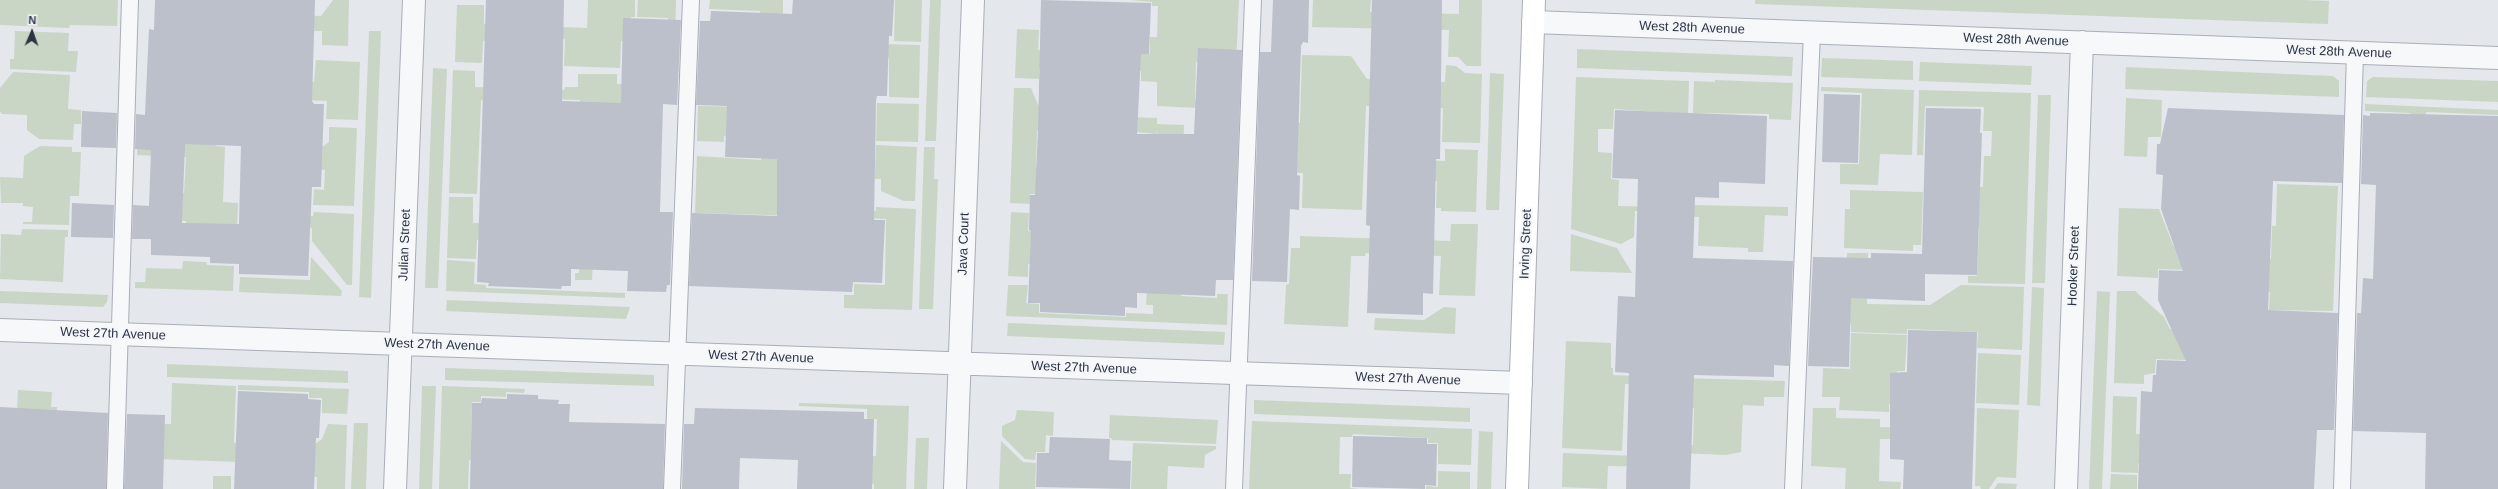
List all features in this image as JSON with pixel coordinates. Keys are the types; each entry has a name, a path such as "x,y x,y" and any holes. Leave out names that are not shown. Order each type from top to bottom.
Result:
{"street":[{"name":"Julian Street","path":"395,489 414,0"},
{"name":"Java Court","path":"955,489 973,0"},
{"name":"Irving Street","path":"1518,489 1534,0"},
{"name":"West 28th Avenue","path":"1533,22 2498,58"},
{"name":"Hooker Street","path":"2066,489 2082,42"},
{"name":"West 27th Avenue","path":"0,330 1521,383"}],"lane":[{"path":"115,489 130,0"},
{"path":"672,489 690,0"},
{"path":"1234,489 1253,0"},
{"path":"1793,489 1812,32"},
{"path":"2342,489 2355,53"}],"green space":[{"path":"0,0 118,0 117,26 70,25 69,28 0,25"},
{"path":"333,0 349,0 348,46 322,45 322,31 306,31 301,15 321,16"},
{"path":"588,0 635,0 635,17 631,17 630,41 621,41 620,68 564,66 565,39 495,37 495,41 483,41 482,63 455,62 457,5 484,5 484,24 587,28"},
{"path":"638,0 676,0 675,45 667,44 668,18 637,17"},
{"path":"710,0 783,0 783,16 760,15 760,11 709,9"},
{"path":"895,0 922,0 921,42 894,41"},
{"path":"930,0 941,0 936,141 925,141"},
{"path":"1130,0 1239,0 1236,64 1196,62 1195,100 1199,101 1199,108 1157,106 1157,82 1141,81 1141,71 1130,70 1130,54 1150,54 1150,37 1157,37 1158,6 1152,6 1152,2"},
{"path":"1313,0 1371,0 1370,12 1459,14 1459,0 1482,0 1481,66 1467,66 1458,57 1448,57 1449,30 1312,27"},
{"path":"1755,0 2329,1 2328,24 1755,4"},
{"path":"1017,29 1039,30 1038,50 1079,51 1039,69 1039,79 1015,78"},
{"path":"15,31 69,33 68,51 78,51 76,72 10,69 10,59 14,59"},
{"path":"369,31 381,31 371,298 359,297"},
{"path":"809,42 920,45 919,98 889,97 889,58"},
{"path":"1577,49 1793,57 1792,76 1577,68"},
{"path":"1302,55 1351,56 1367,79 1445,82 1446,65 1456,66 1465,73 1482,74 1480,143 1442,142 1443,108 1366,106 1362,210 1302,208 1303,173 1260,172 1261,122 1300,123"},
{"path":"1822,58 1913,61 1913,80 1821,77"},
{"path":"316,60 360,62 358,120 326,119 327,101 218,96 216,146 225,147 223,202 238,203 237,229 185,252 186,221 157,220 158,191 184,193 186,157 137,155 138,132 242,80 314,82"},
{"path":"1920,62 2032,66 2031,85 1919,81"},
{"path":"2126,67 2333,76 2339,81 2339,97 2125,89"},
{"path":"433,68 447,69 438,288 425,288"},
{"path":"453,70 475,71 475,87 564,90 565,87 578,87 578,74 617,74 617,84 625,84 623,144 579,143 580,100 488,97 488,101 481,100 477,194 449,193"},
{"path":"13,72 70,75 68,109 81,110 81,124 74,124 73,140 39,139 27,130 27,115 2,114 0,111 0,88"},
{"path":"1490,73 1504,74 1499,210 1486,210"},
{"path":"1576,77 1689,81 1688,114 1614,109 1613,129 1598,129 1598,152 1612,153 1611,179 1619,180 1618,206 1678,207 1678,212 1635,211 1634,237 1621,244 1571,229"},
{"path":"2373,77 2498,81 2498,102 2366,97 2367,81"},
{"path":"1715,80 1793,83 1791,120 1769,119 1769,114 1693,113 1694,81 1715,82"},
{"path":"1821,87 1914,90 1912,155 1880,154 1878,185 1840,184 1840,164 1859,164 1862,93 1821,91"},
{"path":"1014,88 1031,88 1042,114 1157,118 1157,124 1184,125 1182,176 1156,151 1157,131 1156,134 1126,131 1037,131 1036,167 1048,167 1043,194 1030,194 1030,204 1010,203"},
{"path":"1919,90 2031,93 2025,284 1968,283 1968,276 1977,276 1979,228 1924,186 1983,187 1984,156 1991,156 1992,131 1983,131 1984,107 1925,106 1923,155 1917,155"},
{"path":"2038,95 2051,95 2045,283 2032,283"},
{"path":"2126,98 2162,100 2161,137 2148,137 2147,157 2124,156"},
{"path":"877,103 919,104 918,142 876,141"},
{"path":"2365,104 2498,110 2498,115 2426,112 2423,171 2408,171 2410,113 2365,111"},
{"path":"698,106 753,107 839,217 695,213 697,156 761,160 762,137 724,136 724,142 697,141"},
{"path":"329,127 357,128 354,206 313,205 314,189 324,190 325,170 313,169 315,152 329,142"},
{"path":"876,145 917,147 915,201 904,201 881,191 881,179 833,177 875,175"},
{"path":"40,146 72,147 72,152 81,152 79,196 70,196 69,225 23,224 23,222 32,222 33,207 23,206 23,203 1,203 0,177 23,178 24,156"},
{"path":"924,147 935,147 934,179 938,179 933,309 919,309"},
{"path":"1445,149 1478,150 1476,212 1441,211 1441,208 1436,208 1437,181 1405,180 1406,159 1445,161"},
{"path":"2277,184 2338,186 2333,311 2269,310 2270,292 2254,291 2228,258 2271,259 2272,226 2276,226"},
{"path":"1850,190 1923,192 1921,245 1913,245 1913,251 1844,248 1845,209 1850,209"},
{"path":"449,197 473,197 473,223 493,223 493,229 627,234 626,257 596,256 593,260 592,280 575,280 575,273 579,273 580,242 564,241 563,238 488,236 487,241 477,240 476,259 447,258"},
{"path":"1691,205 1788,207 1788,216 1765,215 1763,252 1748,252 1748,248 1698,246 1699,217 1681,216"},
{"path":"876,207 916,209 912,310 844,308 844,295 854,295 854,284 885,285 886,219 842,217 842,210 876,211"},
{"path":"2119,208 2159,209 2173,245 2215,246 2226,271 2158,269 2158,278 2117,276"},
{"path":"314,212 354,214 352,285 347,285 312,241 312,228 240,226 240,213 313,216"},
{"path":"1011,212 1029,213 1028,231 1042,232 1040,265 1028,264 1028,277 1008,276"},
{"path":"1451,224 1478,224 1475,296 1439,295 1441,256 1366,253 1365,256 1351,256 1348,327 1284,324 1286,285 1289,284 1291,248 1300,248 1300,236 1450,241"},
{"path":"22,229 68,230 68,237 65,237 63,282 0,279 1,234 21,235"},
{"path":"1571,234 1617,248 1632,273 1570,271"},
{"path":"1847,253 1868,253 1867,304 1930,305 1961,285 2024,287 2022,350 1977,348 1978,332 1907,329 1907,334 1851,332 1851,323 1823,323 1846,300"},
{"path":"1149,254 1183,256 1181,296 1217,298 1217,294 1228,294 1227,325 1006,316 1008,285 1028,285 1026,303 1039,304 1039,313 1126,317 1126,313 1153,314 1153,305 1146,305"},
{"path":"311,257 342,291 341,296 239,292 240,277 310,280"},
{"path":"447,260 475,262 474,284 486,285 486,288 625,293 625,298 446,291"},
{"path":"183,261 206,262 207,265 234,266 233,291 135,288 135,282 145,282 146,268 182,269"},
{"path":"2032,287 2044,288 2040,406 2027,405"},
{"path":"0,291 108,295 107,302 103,307 0,303"},
{"path":"2097,291 2110,292 2102,489 2089,489"},
{"path":"2117,291 2135,291 2164,317 2170,329 2213,330 2240,362 2156,359 2155,373 2144,375 2144,384 2114,383"},
{"path":"447,300 630,307 626,319 446,311"},
{"path":"1444,307 1456,308 1455,334 1374,330 1375,318 1424,320"},
{"path":"1008,323 1225,332 1224,345 1007,336"},
{"path":"1851,333 1907,335 1905,371 1897,371 1896,404 1889,404 1889,412 1839,410 1840,397 1822,397 1823,368 1850,369"},
{"path":"1566,341 1611,343 1611,368 1613,368 1613,375 1678,378 1677,386 1625,384 1622,451 1562,448"},
{"path":"1978,353 2021,355 2019,405 1976,403"},
{"path":"167,364 348,371 348,383 167,377"},
{"path":"445,368 654,375 654,386 445,380"},
{"path":"1681,378 1785,381 1784,397 1764,397 1764,406 1743,405 1741,452 1726,455 1680,453 1681,445 1693,445 1694,408 1692,408"},
{"path":"172,383 236,386 234,443 251,444 294,459 322,439 328,424 347,425 345,489 317,489 317,477 241,474 241,462 127,458 129,423 171,424"},
{"path":"238,385 349,389 347,414 322,413 322,398 309,398 309,392 238,390"},
{"path":"422,386 436,386 432,489 419,489"},
{"path":"442,386 525,389 524,393 506,392 506,397 481,396 481,402 472,402 471,439 481,460 469,460 468,489 439,489"},
{"path":"18,390 52,392 51,407 57,407 56,434 16,432"},
{"path":"2113,396 2137,397 2136,434 2274,439 2149,463 2138,463 2138,473 2111,472"},
{"path":"1254,400 1470,408 1470,422 1254,414"},
{"path":"799,403 909,406 906,489 874,489 874,484 864,483 863,456 876,456 877,419 867,419 867,409 799,406"},
{"path":"1813,408 1836,408 1836,418 1880,419 1880,427 1972,430 1907,439 1880,439 1879,481 1901,482 1900,489 1845,489 1846,468 1811,466"},
{"path":"1977,408 2019,410 2016,478 1997,477 1989,489 1981,489 1980,486 1975,486"},
{"path":"1017,410 1054,412 1053,436 1046,435 1045,452 1036,452 1035,460 1025,459 1002,436 1002,426 1015,420"},
{"path":"1110,415 1218,420 1216,444 1112,440 1109,438"},
{"path":"1252,421 1472,429 1471,465 1438,464 1438,443 1428,443 1428,438 1353,434 1352,437 1340,437 1339,474 1351,474 1350,488 1359,489 1249,489"},
{"path":"354,423 368,423 366,489 351,489"},
{"path":"1479,431 1493,432 1491,489 1477,489"},
{"path":"916,438 929,438 927,489 914,489"},
{"path":"1001,441 1023,462 1036,463 1035,489 999,489"},
{"path":"1133,443 1216,446 1216,449 1205,455 1204,468 1168,466 1167,489 1131,489"},
{"path":"1563,453 1660,457 1660,467 1608,466 1607,489 1562,487"},
{"path":"1438,471 1470,472 1470,489 1426,489 1426,486 1438,487"},
{"path":"2111,474 2137,475 2137,489 2110,489"},
{"path":"213,476 231,476 231,489 213,489"},
{"path":"1998,483 2017,484 2016,489 1994,489"}],"building":[{"path":"155,0 315,0 312,101 314,104 324,104 321,187 312,187 308,276 239,274 239,264 210,263 210,257 151,255 151,239 132,239 133,205 149,206 151,150 135,149 136,114 145,115 149,29 154,30","holes":["185,144 241,146 239,224 182,223"]},
{"path":"486,0 564,0 562,101 621,103 623,18 681,20 677,105 663,104 660,212 673,212 670,285 667,285 666,292 627,291 628,271 571,269 571,286 562,286 561,289 488,286 489,283 477,282"},
{"path":"793,0 894,0 892,36 889,36 887,96 877,96 876,101 874,220 885,220 882,283 853,282 852,292 689,286 692,213 777,216 777,159 725,157 727,106 696,105 700,21 710,21 711,11 792,14"},
{"path":"1041,0 1151,3 1149,54 1141,54 1137,134 1194,134 1198,48 1242,50 1233,280 1216,280 1215,296 1137,293 1137,308 1125,307 1125,316 1040,312 1040,303 1028,303 1031,231 1029,230 1030,195 1035,195"},
{"path":"1273,0 1309,0 1308,43 1303,42 1301,46 1297,175 1300,176 1299,210 1290,209 1287,282 1252,281 1260,52 1271,52"},
{"path":"1372,0 1442,0 1440,159 1436,159 1433,294 1423,293 1423,315 1367,313 1370,226 1366,225"},
{"path":"1824,94 1860,95 1858,163 1822,162"},
{"path":"1926,108 1981,109 1980,133 1982,133 1977,275 1925,274 1925,301 1851,298 1849,367 1808,366 1813,257 1871,258 1871,253 1922,254"},
{"path":"2168,108 2344,115 2342,183 2273,181 2268,310 2338,313 2334,430 2317,430 2314,489 2138,489 2141,391 2152,392 2153,375 2156,375 2157,360 2186,361 2158,300 2159,270 2183,271 2161,209 2163,175 2156,174 2157,144 2160,144"},
{"path":"1615,110 1767,116 1765,184 1719,182 1719,198 1695,197 1693,258 1793,261 1789,366 1774,365 1774,377 1694,375 1690,489 1626,489 1629,373 1615,372 1618,296 1635,297 1638,179 1612,178"},
{"path":"82,111 117,113 116,148 81,147"},
{"path":"2370,113 2498,116 2498,489 2425,489 2426,433 2353,431 2357,313 2361,313 2363,278 2373,279 2376,185 2361,184 2363,115 2370,116"},
{"path":"72,203 114,205 113,238 71,237"},
{"path":"1908,330 1977,332 1972,489 1903,489 1904,460 1890,459 1890,373 1907,372"},
{"path":"238,391 308,394 308,399 321,400 319,438 316,438 314,489 234,489"},
{"path":"507,394 538,395 538,399 559,400 558,404 570,404 569,422 665,424 663,489 470,489 472,403 481,403 482,398 507,399"},
{"path":"0,407 108,413 106,489 0,489"},
{"path":"695,408 864,412 864,419 874,419 872,489 797,489 798,460 740,458 739,489 682,489 684,424 694,424"},
{"path":"127,414 165,415 163,489 124,489"},
{"path":"1353,436 1427,438 1427,444 1437,444 1436,486 1425,485 1425,489 1352,487"},
{"path":"1050,437 1110,439 1109,460 1131,461 1130,489 1036,487 1037,453 1049,453"}]}
